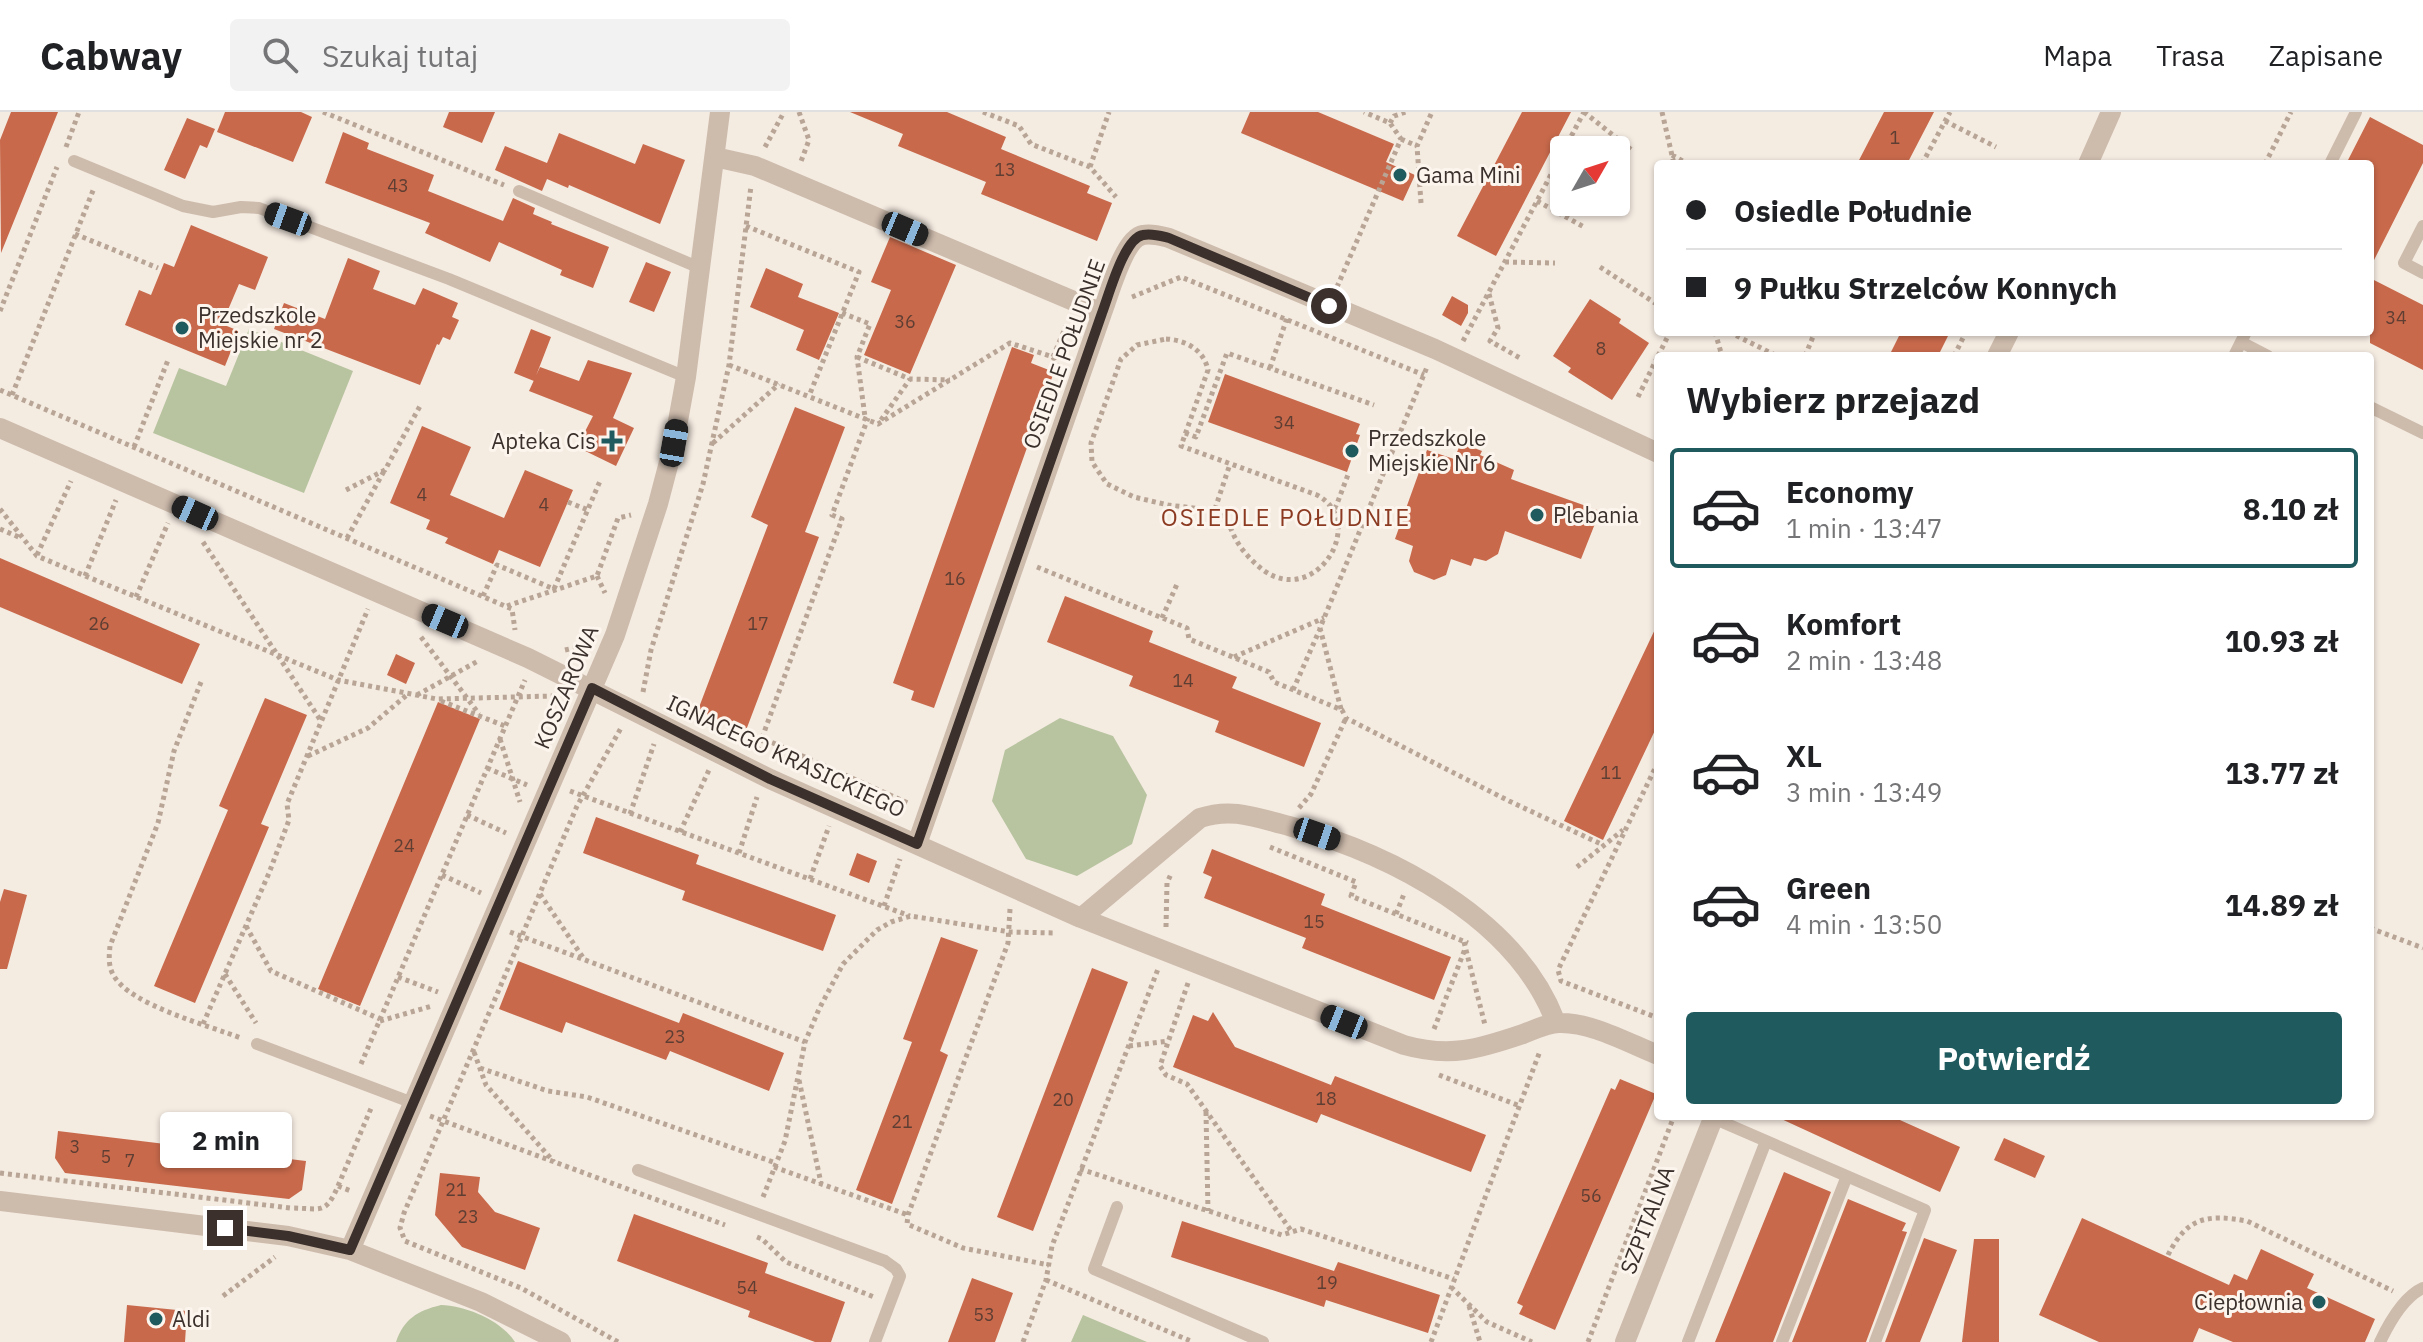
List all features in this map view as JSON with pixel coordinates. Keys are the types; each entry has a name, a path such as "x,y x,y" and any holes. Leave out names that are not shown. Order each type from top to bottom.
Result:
{"street":[{"name":"KOSZAROWA","path":"350,1250 615,635 658,504 674,443 686,377 720,112"},
{"path":"2090,160 2111,112"},
{"path":"715,157 755,166 1105,305"},
{"name":"OSIEDLE POŁUDNIE","path":"909,849 1018,559 1105,305 1134,239 1154,234 1169,238 1444,354 1654,451"},
{"name":"IGNACEGO KRASICKIEGO","path":"0,428 592,688 909,849 1404,1045 1429,1060 1556,1023 1585,1027 1654,1053"},
{"path":"1081,918 1200,818 1228,812 1278,823 1370,852 1450,899 1495,936 1522,964 1540,988 1556,1023"},
{"name":"SZPITALNA","path":"1625,1342 1713,1120"},
{"path":"0,1201 288,1236 350,1250 481,1302 558,1341"}],"lane":[{"path":"2332,160 2356,112"},
{"path":"74,161 183,206 213,212 241,207 259,208 449,279 686,377"},
{"path":"519,191 700,268"},
{"path":"2423,226 2404,263 2423,273"},
{"path":"2243,337 2263,352"},
{"path":"2374,409 2423,433"},
{"path":"257,1044 379,1089 412,1106"},
{"path":"1720,1120 1925,1210 1875,1342"},
{"path":"1688,1342 1766,1141"},
{"path":"638,1170 885,1261 900,1276 875,1342"},
{"path":"1782,1342 1847,1176"},
{"path":"1117,1207 1094,1269 1263,1342"},
{"path":"2380,1342 2408,1298 2423,1288"}],"path":[{"path":"0,311 79,112"},
{"path":"323,112 519,191"},
{"path":"646,699 643,692 651,650 694,516 729,365 755,166 784,112"},
{"path":"793,181 809,140 799,112"},
{"path":"983,112 1019,126 1031,144 1090,167 1116,197"},
{"path":"1090,167 1109,112"},
{"path":"1364,112 1390,123 1401,139 1417,146"},
{"path":"1390,123 1394,116 1406,112"},
{"path":"1421,203 1417,146 1432,112"},
{"path":"1573,136 1584,112 1633,151"},
{"path":"1662,112 1673,160"},
{"path":"1924,160 1950,112"},
{"path":"2267,160 2291,112"},
{"path":"1945,121 1996,147"},
{"path":"1329,306 1401,139"},
{"path":"1672,155 1681,160"},
{"path":"12,395 100,172"},
{"path":"1293,690 1424,375 1444,354 1489,293 1550,179"},
{"path":"1537,201 1584,227"},
{"path":"746,226 859,272 809,396"},
{"path":"75,234 158,268"},
{"path":"1505,262 1555,263"},
{"path":"1600,267 1654,302"},
{"path":"1105,305 1126,300 1181,277 1424,375"},
{"path":"1489,293 1498,328 1490,341 1520,358"},
{"path":"754,756 842,519 832,515 867,418 857,357 870,324 842,313"},
{"path":"1270,368 1287,318"},
{"path":"1053,357 1066,326"},
{"path":"1737,336 1769,352"},
{"path":"1335,510 1317,495 1181,446 1208,370 1198,351 1176,339 1146,342 1129,351 1116,369 1090,451 1096,471 1107,484 1134,497 1168,505 1215,509 1225,517 1248,556 1276,578 1289,580 1310,576 1328,560 1338,527 1335,510 1349,472"},
{"path":"878,424 1010,343 1053,357 1065,378"},
{"path":"1185,433 1196,437 1227,353 1374,405"},
{"path":"857,357 910,379 951,380"},
{"path":"134,447 168,360"},
{"path":"1638,397 1654,364"},
{"path":"729,365 878,424"},
{"path":"1208,370 1219,374"},
{"path":"878,424 910,379"},
{"path":"712,443 779,384"},
{"path":"0,390 506,606 512,609 515,631 526,636"},
{"path":"347,538 420,406"},
{"path":"1215,509 1230,464"},
{"path":"346,490 385,470"},
{"path":"37,556 71,480"},
{"path":"554,589 600,481"},
{"path":"85,576 116,499"},
{"path":"568,502 588,510"},
{"path":"0,509 37,556 338,680 437,699 505,726"},
{"path":"136,597 168,522"},
{"path":"0,529 21,538"},
{"path":"608,598 597,576 612,532"},
{"path":"198,535 321,721"},
{"path":"1018,559 1187,628 1189,639 1269,672 1274,682 1342,710"},
{"path":"483,596 497,565 554,589"},
{"path":"506,606 597,576"},
{"path":"1162,618 1178,582"},
{"path":"203,1024 269,873 289,820 287,804 369,609"},
{"path":"1233,657 1324,618"},
{"path":"1320,628 1346,718 1603,845"},
{"path":"416,629 479,714"},
{"path":"559,650 569,651 593,637"},
{"path":"417,695 483,658"},
{"path":"354,1080 526,676"},
{"path":"201,682 174,751 158,823 110,946 109,962 113,976 123,987 155,1006 257,1044"},
{"path":"307,757 368,728 408,694"},
{"path":"437,699 558,696"},
{"path":"1346,718 1308,800 1281,817 1264,844 1356,882 1351,896 1464,944 1478,947"},
{"path":"618,1342 521,1288 405,1241 400,1228 540,893 583,796 623,723"},
{"path":"500,738 528,837"},
{"path":"762,738 916,807"},
{"path":"630,814 656,739"},
{"path":"680,832 711,765"},
{"path":"487,768 512,778 583,796 911,916 1010,932 1064,933"},
{"path":"1654,770 1558,970 1561,981 1654,1016"},
{"path":"739,853 759,789"},
{"path":"467,815 528,837"},
{"path":"810,879 831,821"},
{"path":"1577,867 1626,828"},
{"path":"884,906 909,849"},
{"path":"1166,936 1167,883 1173,868"},
{"path":"442,875 500,901"},
{"path":"540,893 585,961"},
{"path":"1450,899 1487,1033"},
{"path":"1010,904 1008,943 907,1224 963,1248 1049,1265"},
{"path":"756,1214 785,1141 805,1042 829,987 843,964 877,930 911,916"},
{"path":"490,924 805,1042"},
{"path":"245,925 271,971 380,1020 458,999"},
{"path":"2374,930 2423,948"},
{"path":"1447,1070 1429,1060 1464,944"},
{"path":"1023,1342 1046,1280 1052,1246 1158,968"},
{"path":"225,973 256,1023"},
{"path":"398,977 458,999"},
{"path":"1189,980 1160,1066 1166,1075 1187,1084 1292,1232"},
{"path":"1128,1046 1168,1041"},
{"path":"1431,1342 1543,1044 1538,1045"},
{"path":"473,1051 486,1085 555,1163"},
{"path":"480,1068 548,1091 587,1097 908,1215"},
{"path":"798,1076 821,1184"},
{"path":"0,1173 290,1208 325,1208 330,1204 379,1089"},
{"path":"412,1106 443,1121 729,1226"},
{"path":"1206,1111 1208,1211"},
{"path":"1588,1342 1672,1120"},
{"path":"1080,1169 1282,1235 1301,1229 1454,1279"},
{"path":"338,1186 351,1191"},
{"path":"396,1210 404,1213"},
{"path":"2168,1255 2176,1240 2190,1225 2222,1217 2247,1221 2408,1298"},
{"path":"743,1232 762,1239 786,1262 874,1296 875,1305"},
{"path":"223,1296 280,1253 264,1253"},
{"path":"1046,1280 1193,1342"},
{"path":"1451,1287 1487,1322 1532,1342"},
{"path":"1468,1305 1480,1342"},
{"path":"1171,1342 1174,1334"}],"green space":[{"path":"249,329 353,371 304,493 153,433 179,368 226,386"},
{"path":"1060,718 1113,736 1147,795 1132,844 1077,876 1026,859 992,801 1005,750"},
{"path":"441,1305 461,1308 492,1321 515,1342 396,1342 412,1317"},
{"path":"1083,1315 1147,1342 1071,1342"}],"building":[{"path":"11,112 58,112 1,253 0,140"},
{"path":"225,112 301,112 312,117 293,162 217,132"},
{"path":"449,112 495,112 482,143 443,127"},
{"path":"850,112 947,112 1006,137 1001,149 1090,186 1087,193 1112,203 1097,241 981,194 986,182 898,146 903,134"},
{"path":"1250,112 1318,112 1394,144 1386,162 1415,175 1403,201 1241,133"},
{"path":"1522,112 1571,112 1558,136 1550,136 1550,152 1496,256 1457,236"},
{"path":"1884,112 1934,112 1909,160 1859,160"},
{"path":"2370,117 2423,145 2423,163 2374,260 2374,160 2348,160"},
{"path":"187,118 215,129 207,148 200,145 185,179 164,170"},
{"path":"343,132 369,143 367,149 434,175 428,191 503,221 513,198 535,208 533,214 551,224 609,247 593,288 560,275 562,270 499,242 490,262 425,233 430,223 325,183"},
{"path":"559,133 635,164 643,144 685,160 660,224 569,185 568,188 547,179 542,191 495,170 505,146 547,163"},
{"path":"191,225 268,257 255,290 239,284 222,324 239,331 225,366 125,325 139,290 151,295 164,263 174,267"},
{"path":"890,237 956,265 910,374 864,355 891,290 871,282"},
{"path":"348,258 380,271 373,289 415,305 423,288 458,303 452,317 459,320 450,340 443,337 437,344 420,385 274,329 284,303 325,319"},
{"path":"646,262 671,272 654,312 629,302"},
{"path":"766,268 803,284 798,297 839,313 819,360 796,350 804,330 750,307"},
{"path":"2374,280 2423,305 2423,370 2370,343 2370,336 2374,336"},
{"path":"1452,296 1468,305 1468,313 1461,326 1442,315"},
{"path":"1590,299 1621,319 1619,323 1649,343 1612,400 1568,372 1571,368 1553,356"},
{"path":"531,329 551,337 534,381 514,373"},
{"path":"1899,336 1948,336 1940,352 1891,352"},
{"path":"1012,347 1034,355 1031,363 1054,372 934,708 911,700 914,691 893,683"},
{"path":"588,360 632,373 613,418 634,428 616,466 577,447 593,416 529,391 540,367 579,381"},
{"path":"1225,374 1360,424 1356,434 1360,435 1347,472 1208,422"},
{"path":"795,407 845,427 805,532 819,537 745,733 698,710 768,525 751,517"},
{"path":"422,426 471,447 450,495 504,518 525,470 573,490 540,567 499,550 493,564 445,543 448,538 426,529 430,520 390,503"},
{"path":"1461,443 1482,451 1480,455 1514,470 1511,479 1600,511 1581,559 1505,531 1498,554 1486,561 1474,558 1471,566 1451,559 1446,575 1434,580 1414,572 1409,561 1413,546 1395,539 1427,450 1454,459"},
{"path":"0,558 200,644 182,684 0,607"},
{"path":"1065,596 1153,631 1149,642 1237,677 1232,688 1321,723 1304,767 1215,732 1219,721 1129,686 1133,676 1047,642"},
{"path":"1654,631 1654,732 1603,840 1564,821"},
{"path":"396,654 415,663 406,684 387,675"},
{"path":"265,698 307,715 261,824 269,827 195,1003 154,986 228,810 219,806"},
{"path":"438,702 480,719 360,1006 318,989"},
{"path":"596,817 699,855 696,864 836,915 823,951 682,900 685,891 583,853"},
{"path":"1212,849 1325,894 1321,905 1451,957 1434,1000 1302,948 1306,938 1204,898 1212,877 1203,873"},
{"path":"857,853 877,861 869,883 849,875"},
{"path":"4,889 27,895 7,969 0,969 0,902"},
{"path":"941,937 978,950 940,1051 948,1055 892,1204 856,1190 912,1042 903,1039"},
{"path":"518,961 679,1023 683,1013 784,1053 769,1091 670,1051 666,1060 566,1022 562,1033 499,1009"},
{"path":"1092,968 1128,982 1033,1231 997,1217"},
{"path":"1213,1012 1235,1047 1331,1085 1335,1076 1486,1135 1471,1172 1321,1114 1317,1123 1173,1067 1193,1015 1208,1021"},
{"path":"1620,1079 1654,1093 1654,1099 1555,1330 1519,1314 1523,1306 1517,1303 1611,1088 1615,1090"},
{"path":"1784,1120 1900,1120 1960,1147 1940,1192"},
{"path":"58,1131 306,1161 302,1190 289,1199 65,1173 55,1158"},
{"path":"2004,1138 2045,1156 2035,1178 1994,1160"},
{"path":"1784,1172 1831,1192 1773,1342 1715,1342"},
{"path":"440,1173 480,1177 478,1192 495,1212 540,1228 525,1270 462,1247 435,1215"},
{"path":"1848,1199 1906,1223 1902,1231 1907,1232 1866,1342 1792,1342"},
{"path":"634,1214 768,1263 765,1273 845,1302 831,1342 815,1342 748,1317 750,1311 617,1261"},
{"path":"2082,1218 2229,1285 2234,1274 2247,1280 2261,1249 2314,1274 2307,1288 2375,1319 2365,1342 2233,1342 2199,1328 2193,1342 2099,1342 2039,1315"},
{"path":"1182,1221 1334,1271 1338,1262 1440,1295 1428,1333 1326,1300 1324,1307 1171,1257"},
{"path":"1924,1238 1957,1250 1920,1342 1885,1342"},
{"path":"1974,1239 1999,1239 1999,1342 1962,1342"},
{"path":"972,1278 1013,1293 995,1342 948,1342"},
{"name":"Aldi","path":"127,1305 187,1311 185,1342 124,1342"}],"place":[{"name":"Gama Mini","path":"1400,175"},
{"name":"Przedszkole Miejskie nr 2","path":"182,328"},
{"name":"Apteka Cis","path":"612,441"},
{"name":"Przedszkole Miejskie Nr 6","path":"1352,451"},
{"name":"Plebania","path":"1537,515"},
{"name":"Ciepłownia","path":"2319,1302"},
{"name":"Aldi","path":"156,1319"}],"district":[{"name":"OSIEDLE POŁUDNIE","path":"1286,518"}],"route":[{"path":"225,1228 288,1236 350,1250 592,688 770,779 917,844 1102,313 1127,249 1134,239 1154,234 1169,238 1329,306"}]}
